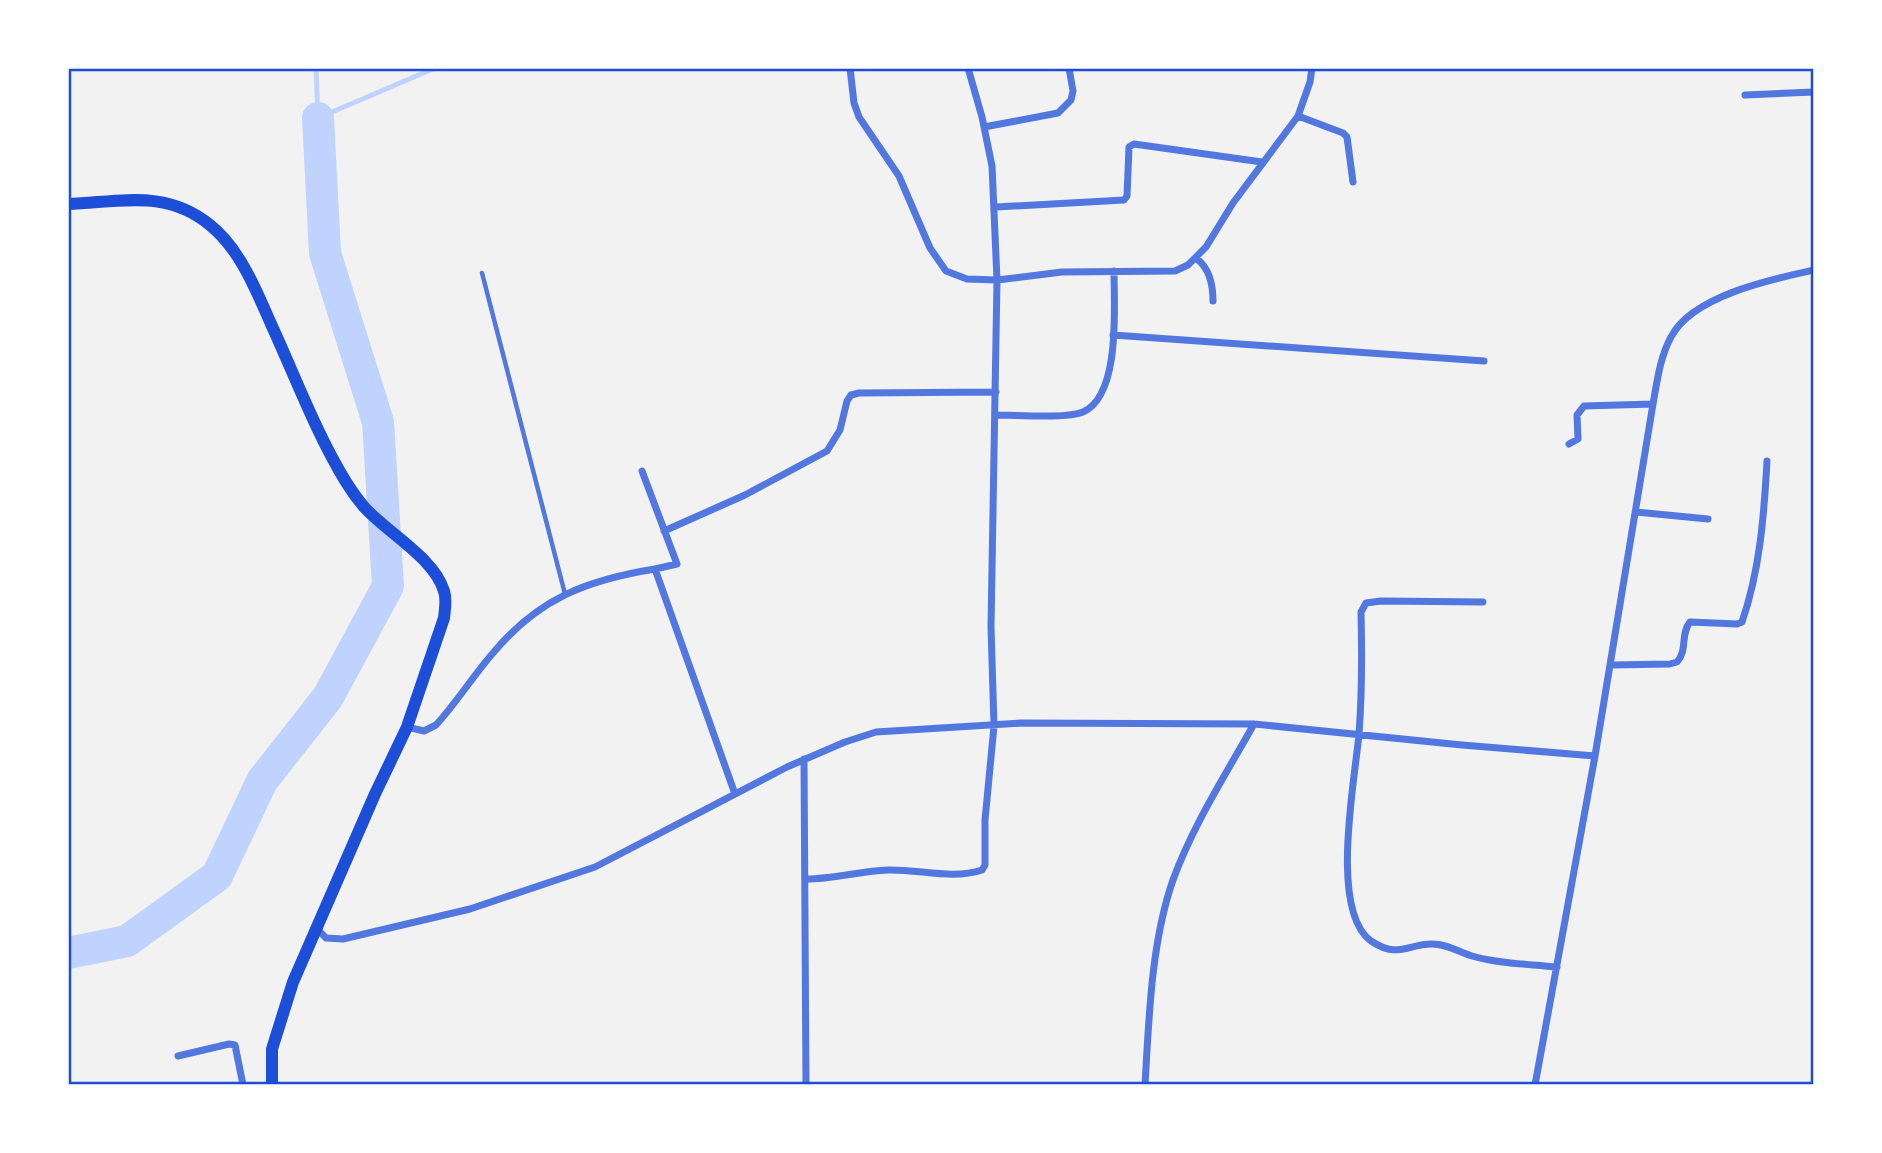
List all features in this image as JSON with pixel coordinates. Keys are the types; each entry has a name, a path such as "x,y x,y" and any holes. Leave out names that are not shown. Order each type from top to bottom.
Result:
{"main road":[{"path":"68,205 134,201 174,204 212,226 225,240 257,292 331,454 364,507 428,565 439,579 446,601 440,635 432,650 407,727 293,982 272,1049 272,1085"}],"street":[{"path":"850,68 854,103 859,117 899,176 930,248 946,271 967,279 998,280 1048,273 1175,271 1197,259 1262,162 1298,116 1312,68"},
{"path":"806,879 826,879 884,870 933,874 969,873 982,870 985,860 985,820 994,726 991,627 998,280 996,207 990,148 968,68"},
{"path":"984,127 1058,113 1064,109 1071,100 1073,91 1069,68"},
{"path":"1745,95 1814,92"},
{"path":"1298,116 1347,137 1353,182"},
{"path":"996,207 1124,200 1127,196 1129,147 1134,144 1262,162"},
{"path":"1197,259 1203,263 1211,278 1213,300"},
{"path":"1535,1085 1611,665 1653,404 1664,354 1670,337 1689,316 1723,297 1775,278 1814,270"},
{"path":"997,415 1068,414 1082,412 1094,405 1104,389 1113,335 1114,271"},
{"path":"1113,335 1484,360"},
{"path":"664,531 745,495 827,451 840,430 851,395 996,392"},
{"path":"1569,443 1578,439 1577,415 1584,406 1653,404"},
{"path":"1611,665 1678,662 1684,652 1685,629 1688,623 1742,622 1764,515 1767,461"},
{"path":"407,727 424,732 436,725 492,653 546,603 619,575 677,564 642,471"},
{"path":"1636,512 1708,519"},
{"path":"655,569 735,794"},
{"path":"1483,602 1381,601 1366,603 1361,612 1359,733 1347,849 1354,915 1362,932 1371,940 1398,951 1429,944 1440,945 1456,948 1470,956 1557,967"},
{"path":"317,929 326,938 343,939 470,909 595,867 801,760 876,732 1022,723 1254,723 1595,756"},
{"path":"1145,1085 1157,948 1171,889 1197,827 1254,723"},
{"path":"801,760 806,879 806,1085"},
{"path":"178,1056 229,1044 235,1045 243,1085"}],"lane":[{"path":"482,273 565,594"}],"waterway":[{"path":"316,68 318,118 435,68"},
{"path":"68,953 127,941 217,876 262,781 328,697 388,586 378,422 325,253 318,118"}]}
